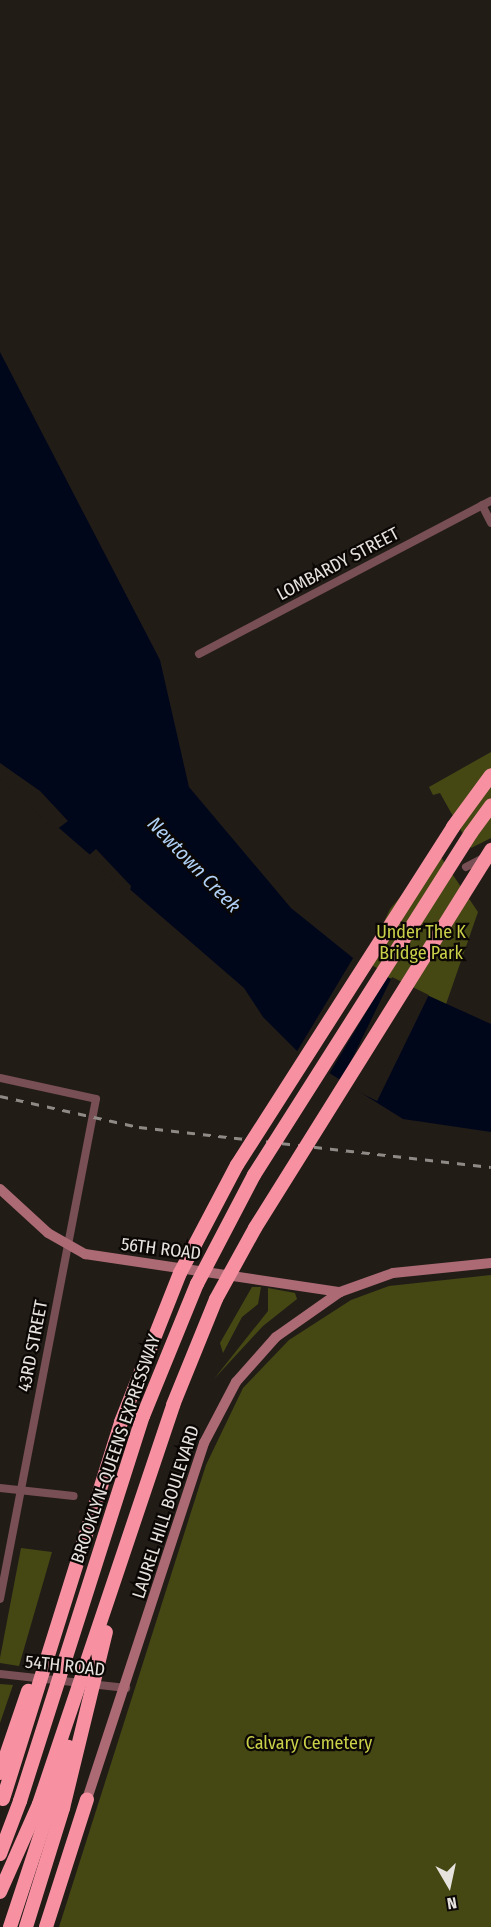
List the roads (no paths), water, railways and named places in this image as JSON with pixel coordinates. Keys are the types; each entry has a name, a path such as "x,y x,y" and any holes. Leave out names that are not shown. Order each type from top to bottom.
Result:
{"highway":[{"name":"BROOKLYN-QUEENS EXPRESSWAY","path":"2,1804 67,1588 139,1370 199,1234 242,1157 491,775"},
{"name":"BROOKLYN-QUEENS EXPRESSWAY","path":"0,1854 20,1801 143,1416 197,1284 254,1175 491,805"},
{"path":"26,1927 51,1806 81,1689 173,1405 223,1285 491,852"},
{"path":"0,1773 67,1588"},
{"path":"10,1927 102,1665 110,1600"},
{"path":"46,1927 87,1799"},
{"path":"0,1892 51,1806"}],"main road":[{"name":"56TH ROAD","path":"0,1189 68,1246 112,1259 315,1284 340,1292"},
{"name":"LAUREL HILL BOULEVARD","path":"87,1799 126,1688 204,1443 224,1401 276,1337 340,1292 393,1273 491,1263"}],"street":[{"name":"LOMBARDY STREET","path":"199,654 491,501"},
{"path":"482,506 491,524"},
{"path":"466,867 491,852"},
{"name":"43RD STREET","path":"0,1078 96,1099 0,1599"},
{"path":"0,1488 74,1496"},
{"name":"54TH ROAD","path":"0,1674 126,1688"},
{"path":"0,1779 87,1799"}],"water":[{"name":"Newtown Creek","path":"0,352 160,660 189,787 291,908 363,966 491,1024 491,1132 403,1119 302,1056 263,1017 244,988 0,777"}],"railway":[{"path":"0,1096 139,1127 491,1167"}],"park label":[{"name":"Under The K Bridge Park","path":"421,943"},
{"name":"Calvary Cemetery","path":"309,1743"}]}
